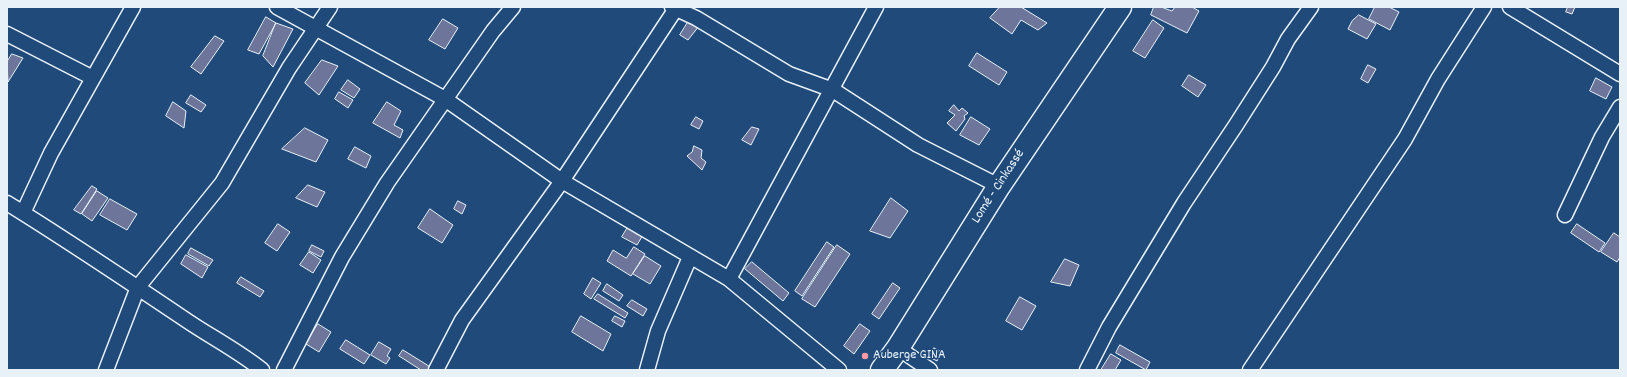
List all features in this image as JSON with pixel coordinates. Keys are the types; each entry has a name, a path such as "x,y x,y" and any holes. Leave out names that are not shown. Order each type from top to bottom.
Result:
{"highway":[{"name":"Lomé - Cinkassé","path":"882,370 898,348 999,186 1120,7"}],"street":[{"path":"23,212 51,153 133,7"},
{"path":"277,7 445,99 562,181 729,279 839,370"},
{"path":"106,370 138,287 222,183 289,68 330,7"},
{"path":"284,370 342,257 387,183 493,30 513,7"},
{"path":"729,279 833,90 876,7"},
{"path":"1087,370 1110,327 1184,203 1240,119 1273,67 1288,39 1310,7"},
{"path":"1250,370 1401,145 1438,79 1484,7"},
{"path":"1510,7 1620,74"},
{"path":"436,370 462,320 562,181 675,8 696,18 789,74 833,90 918,144 999,186"},
{"path":"7,34 93,78"},
{"path":"1565,215 1602,137 1620,108"},
{"path":"7,203 138,287 184,319 238,351 262,370"},
{"path":"647,370 658,331 690,257"},
{"path":"898,348 930,370"}],"building":[{"path":"1000,7 1021,7 1047,23 1038,30 1021,20 1012,34 990,18"},
{"path":"1154,7 1161,7 1172,11 1175,7 1192,7 1199,11 1187,33 1151,15"},
{"path":"1375,7 1389,7 1399,12 1390,30 1369,19"},
{"path":"1568,7 1575,7 1572,14 1566,12"},
{"path":"1359,15 1376,24 1367,39 1348,29 1352,21"},
{"path":"266,17 276,23 259,54 248,50"},
{"path":"443,19 458,28 445,49 429,40"},
{"path":"690,19 699,26 688,40 680,35"},
{"path":"1153,20 1164,28 1145,58 1133,51"},
{"path":"276,23 293,29 273,67 263,56"},
{"path":"215,36 224,41 201,74 191,67"},
{"path":"977,53 1007,72 999,85 969,66"},
{"path":"12,54 23,58 8,82 7,62"},
{"path":"322,60 338,66 319,95 305,83"},
{"path":"1368,65 1376,69 1368,83 1361,79"},
{"path":"1189,75 1206,85 1198,97 1182,86"},
{"path":"1596,78 1612,87 1606,99 1590,91"},
{"path":"348,80 360,89 354,98 341,90"},
{"path":"339,92 353,100 348,108 335,99"},
{"path":"191,95 206,105 201,112 186,103"},
{"path":"173,102 186,111 184,128 166,116"},
{"path":"387,102 401,111 394,125 403,130 400,138 373,123"},
{"path":"954,105 959,111 962,108 968,113 964,116 965,119 956,131 947,123 955,115 949,111"},
{"path":"696,117 703,121 699,129 691,125"},
{"path":"971,117 990,129 979,145 960,135"},
{"path":"752,127 759,129 751,145 742,140"},
{"path":"305,128 328,140 316,162 282,149"},
{"path":"694,146 702,150 701,158 706,162 702,170 687,156 692,152"},
{"path":"355,147 371,156 366,168 348,159"},
{"path":"308,185 325,192 317,207 296,198"},
{"path":"92,186 97,189 81,214 74,210"},
{"path":"97,191 108,198 92,221 82,214"},
{"path":"891,198 908,211 890,238 870,231"},
{"path":"110,199 137,214 127,230 100,215"},
{"path":"458,201 466,205 462,214 454,209"},
{"path":"430,209 453,225 442,243 418,228"},
{"path":"278,224 290,232 277,251 265,243"},
{"path":"1577,224 1605,243 1599,252 1571,233"},
{"path":"628,227 643,235 637,245 622,237"},
{"path":"1614,233 1620,237 1620,257 1617,262 1601,252"},
{"path":"827,242 834,247 802,296 795,291"},
{"path":"312,245 324,251 321,257 309,251"},
{"path":"837,245 850,254 815,307 802,299"},
{"path":"634,247 645,254 631,276 607,261 613,250 626,258"},
{"path":"191,248 213,260 209,266 188,254"},
{"path":"309,252 321,260 313,273 300,265"},
{"path":"186,255 208,267 202,278 181,264"},
{"path":"645,256 661,266 650,284 633,274"},
{"path":"1065,259 1079,265 1070,286 1051,282"},
{"path":"752,262 789,293 783,301 745,269"},
{"path":"241,277 264,291 260,297 237,283"},
{"path":"593,278 601,283 591,299 584,294"},
{"path":"893,283 900,288 879,319 872,314"},
{"path":"607,284 623,295 619,301 603,291"},
{"path":"598,294 628,313 625,318 594,299"},
{"path":"1020,297 1036,306 1022,330 1006,321"},
{"path":"632,300 647,309 643,316 627,306"},
{"path":"581,316 611,334 603,351 572,332"},
{"path":"615,316 625,321 622,327 612,321"},
{"path":"318,324 331,332 319,352 306,344"},
{"path":"860,324 870,331 854,354 844,346"},
{"path":"346,340 370,355 364,364 340,349"},
{"path":"379,342 391,349 387,356 390,358 386,364 371,355"},
{"path":"1120,345 1150,362 1146,370 1116,353"},
{"path":"934,348 942,352 937,361 929,357"},
{"path":"403,350 432,368 431,370 421,370 399,356"},
{"path":"1111,354 1121,360 1115,370 1101,370"}],"place":[{"name":"Auberge GINA","path":"865,356"}]}
